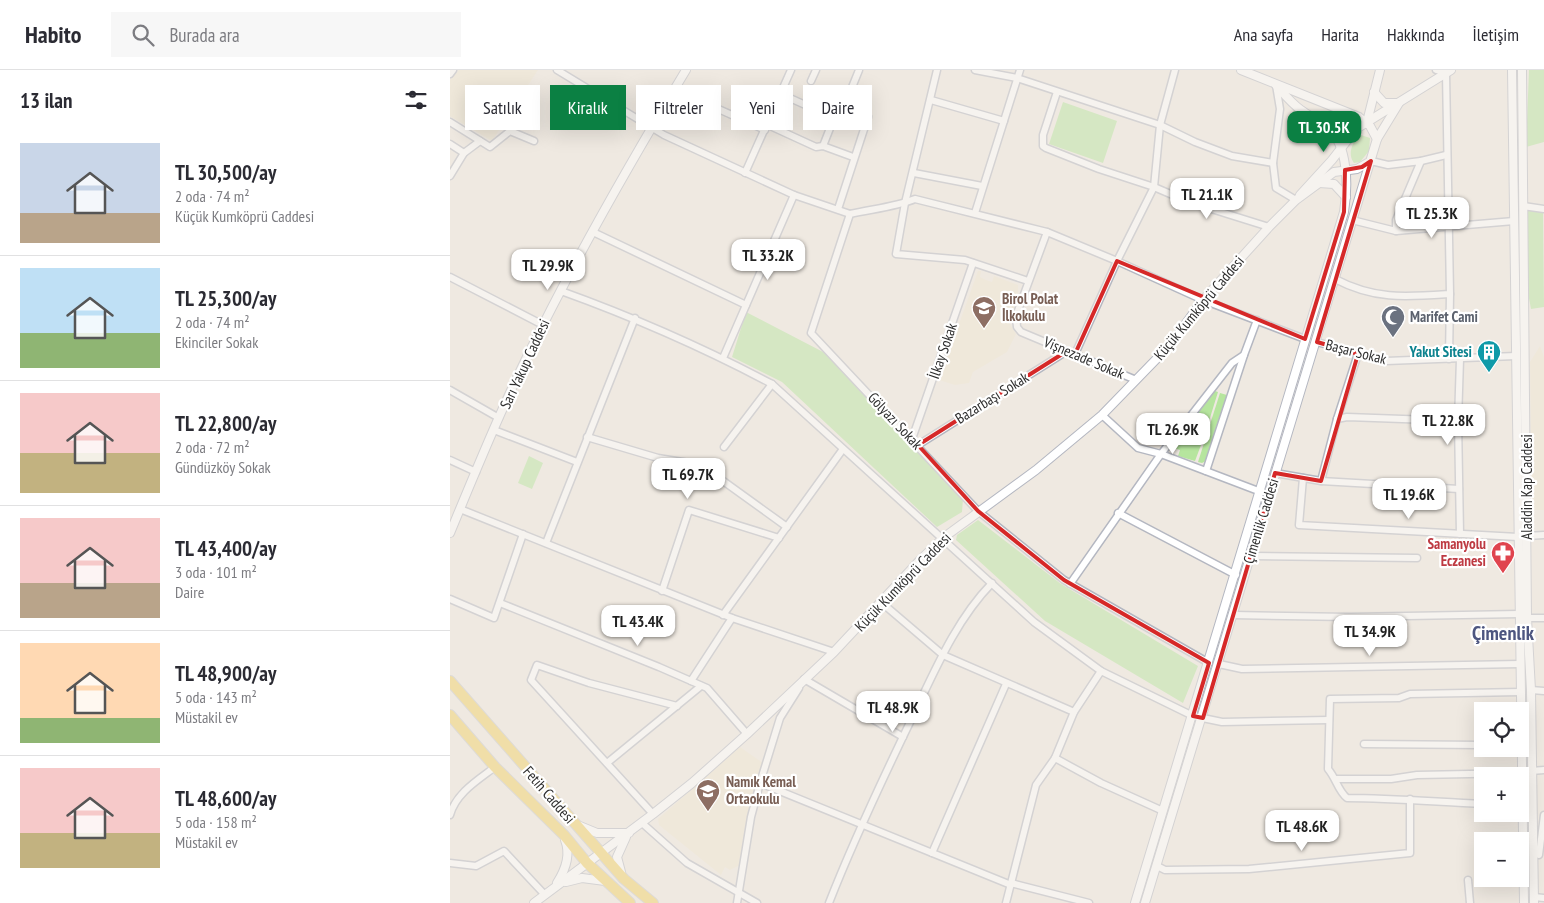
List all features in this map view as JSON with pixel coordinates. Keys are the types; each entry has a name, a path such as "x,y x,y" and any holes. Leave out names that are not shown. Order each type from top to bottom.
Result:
{"main road":[{"name":"Fetih Caddesi","path":"450,681 624,879 653,903"},
{"name":"Fetih Caddesi","path":"450,715 495,767 564,835 587,863 630,903"}],"street":[{"path":"450,74 453,70"},
{"path":"558,70 636,117"},
{"name":"Sarı Yakup Caddesi","path":"677,85 686,70"},
{"path":"784,85 790,70"},
{"path":"811,81 816,70"},
{"path":"853,85 859,70"},
{"path":"937,70 914,173 905,204 896,254 956,258 1028,281"},
{"path":"975,70 1017,78 1160,125 1195,142 1232,156 1272,163"},
{"path":"975,213 1020,70"},
{"path":"1074,354 1154,187 1160,125 1175,70"},
{"path":"1241,70 1350,113 1367,122 1377,138"},
{"path":"1367,122 1380,70"},
{"path":"1436,70 1448,72 1446,155 1450,294 1449,359"},
{"name":"Aladdin Kap Caddesi","path":"1512,70 1520,702"},
{"name":"Aladdin Kap Caddesi","path":"1522,70 1527,618 1531,690 1531,771 1539,854 1534,900"},
{"name":"Küçük Kumköprü Caddesi","path":"1296,200 1309,183 1341,150 1356,129 1448,72"},
{"path":"1276,85 1279,115 1272,163 1276,188 1296,200"},
{"name":"Çimenlik Caddesi","path":"1135,903 1236,575 1344,212 1346,198 1345,170 1341,150 1328,127 1294,105 1276,85"},
{"path":"1057,92 1043,135 1043,146 1099,170 1154,187 1196,205 1269,226"},
{"path":"1374,92 1384,103 1399,103"},
{"path":"931,100 1004,121"},
{"name":"Çimenlik Caddesi","path":"1145,903 1203,718 1377,138 1399,103"},
{"path":"450,122 490,146 510,131 534,141"},
{"name":"Sarı Yakup Caddesi","path":"451,529 499,418 543,325 650,130"},
{"path":"658,130 744,174 794,195 850,214 905,204 915,200 975,213 1047,232 1118,261 1203,300 1305,339"},
{"path":"744,174 765,130"},
{"path":"771,130 816,147 823,146 853,157"},
{"path":"823,146 829,130"},
{"path":"838,209 863,130"},
{"path":"450,176 464,154 480,141"},
{"path":"450,144 464,154"},
{"path":"1371,161 1388,165 1421,161 1446,155"},
{"name":"Küçük Kumköprü Caddesi","path":"534,903 642,823 747,734 834,652 943,538 1036,470 1102,415 1170,344 1203,300 1269,226 1296,200 1334,172 1362,168 1371,161"},
{"path":"1396,231 1396,220 1421,161"},
{"path":"914,173 982,186"},
{"path":"1319,183 1334,184 1343,191 1346,198"},
{"path":"723,358 794,195"},
{"path":"1523,206 1544,210"},
{"name":"Gölyazı Sokak","path":"850,214 811,333 978,511 1070,584 1209,663"},
{"path":"1352,220 1396,231 1514,221"},
{"path":"593,232 746,305"},
{"name":"Vişnezade Sokak","path":"1047,232 1016,316 1017,327 1021,332 1136,380"},
{"name":"İlkay Sokak","path":"912,439 973,262"},
{"path":"450,277 543,325"},
{"path":"1335,279 1356,290 1400,297 1450,294"},
{"path":"561,291 635,318 723,358 772,384 1034,622 1101,670 1193,716 1222,722 1329,720"},
{"path":"546,542 635,318"},
{"path":"1206,471 1257,320"},
{"name":"Başar Sokak","path":"1316,342 1386,362 1516,356"},
{"name":"Bazarbaşı Sokak","path":"918,445 1067,352"},
{"path":"1321,481 1337,419 1358,354"},
{"path":"1070,584 1161,454 1232,363 1244,355"},
{"path":"1516,356 1526,358"},
{"path":"1460,359 1458,421 1460,534"},
{"path":"724,447 772,384"},
{"path":"450,390 499,418"},
{"path":"1102,415 1138,448 1161,454 1261,492"},
{"path":"1337,419 1347,417 1458,421"},
{"path":"494,430 577,462"},
{"path":"587,437 658,458 701,465 787,527"},
{"path":"723,615 843,449"},
{"path":"450,460 476,472"},
{"path":"1275,473 1321,481 1459,489"},
{"path":"1303,478 1299,525 1518,537"},
{"path":"460,509 546,542 723,615 834,652"},
{"path":"662,591 689,510 779,538"},
{"path":"1118,513 1236,575"},
{"path":"450,598 494,618 523,534"},
{"path":"1527,536 1544,536"},
{"path":"1251,556 1417,558"},
{"path":"829,903 861,824 943,656 974,602 992,584"},
{"path":"500,603 706,688 747,734"},
{"path":"882,603 943,656 1074,712"},
{"path":"1233,615 1350,617 1519,614"},
{"path":"691,681 732,618"},
{"path":"1527,618 1544,618"},
{"path":"1219,664 1242,669 1520,664"},
{"path":"653,814 531,680 537,665 588,683 677,706"},
{"path":"1006,903 1036,785 1055,758 1074,712 1101,670"},
{"path":"737,903 740,895 746,846 760,783 780,718 805,678 848,706 903,737"},
{"path":"932,853 1006,684"},
{"path":"607,763 701,686"},
{"path":"1531,690 1544,692"},
{"path":"1474,804 1426,802 1410,799 1347,798 1341,794 1336,778 1328,769 1330,699 1399,698 1410,694 1520,692"},
{"path":"1364,744 1474,746"},
{"path":"1055,758 1101,783 1164,811"},
{"path":"450,814 452,807 466,790 495,767"},
{"path":"1531,771 1544,770"},
{"path":"1336,778 1391,779 1417,775 1474,774"},
{"path":"760,783 1011,884 1089,903"},
{"path":"1157,866 1164,870 1249,869 1410,853 1410,799"},
{"path":"1539,854 1544,815"},
{"path":"568,816 584,830 597,833 629,833"},
{"name":"Aladdin Kap Caddesi","path":"1522,822 1524,903"},
{"path":"642,823 687,863 757,903"},
{"path":"624,879 619,869 617,857 620,846 629,833"},
{"path":"555,887 567,862 568,848 564,835"},
{"path":"450,863 476,866 504,851 544,895"},
{"path":"555,887 569,880 582,878 605,881"},
{"path":"1468,880 1470,903"},
{"path":"1534,900 1544,898"}],"highlighted area":[{"path":"1371,161 1317,342 1358,354 1321,481 1275,473 1203,718 1193,716 1209,663 1064,580 978,511 918,445 1067,351 1075,354 1117,261 1305,339 1344,212 1345,170 1362,167"}],"shaded area":[{"path":"459,70 538,70 528,85 465,85 465,125 450,116 450,80"},
{"path":"474,130 499,130 492,141"},
{"name":"Birol Polat İlkokulu","path":"978,271 981,271 980,277 986,280 992,282 994,276 1018,285 1018,300 1009,323 1016,334 1007,352 973,372 969,383 955,385 939,380"},
{"path":"1540,346 1544,357 1544,510 1532,510 1530,362"},
{"name":"Namık Kemal Ortaokulu","path":"740,747 763,763 756,786 740,865 730,870 725,867 721,875 659,825 658,819"}],"green space":[{"path":"1529,70 1544,70 1544,142 1526,147"},
{"path":"1063,102 1117,121 1103,163 1049,144"},
{"path":"1361,135 1370,138 1369,151 1360,162 1354,163 1351,156 1352,148 1355,141"},
{"path":"1524,209 1543,209 1544,307 1531,309 1525,277"},
{"path":"746,312 827,354 963,499 962,512 937,527 782,382 732,357"},
{"path":"1215,391 1218,392 1209,421 1199,422 1193,428 1187,427"},
{"path":"1220,393 1227,395 1206,461 1198,462"},
{"path":"1185,428 1191,430 1194,440 1201,445 1195,461 1178,456 1180,450 1170,447"},
{"path":"529,456 543,463 532,489 518,483"},
{"path":"978,520 1061,584 1198,666 1183,703 1045,621 956,540 957,535"}],"place":[{"name":"Birol Polat İlkokulu","path":"984,329"},
{"name":"Marifet Cami","path":"1393,338"},
{"name":"Yakut Sitesi","path":"1489,373"},
{"name":"Samanyolu Eczanesi","path":"1503,574"},
{"name":"Namık Kemal Ortaokulu","path":"708,812"}],"district":[{"name":"Çimenlik","path":"1503,633"}]}
